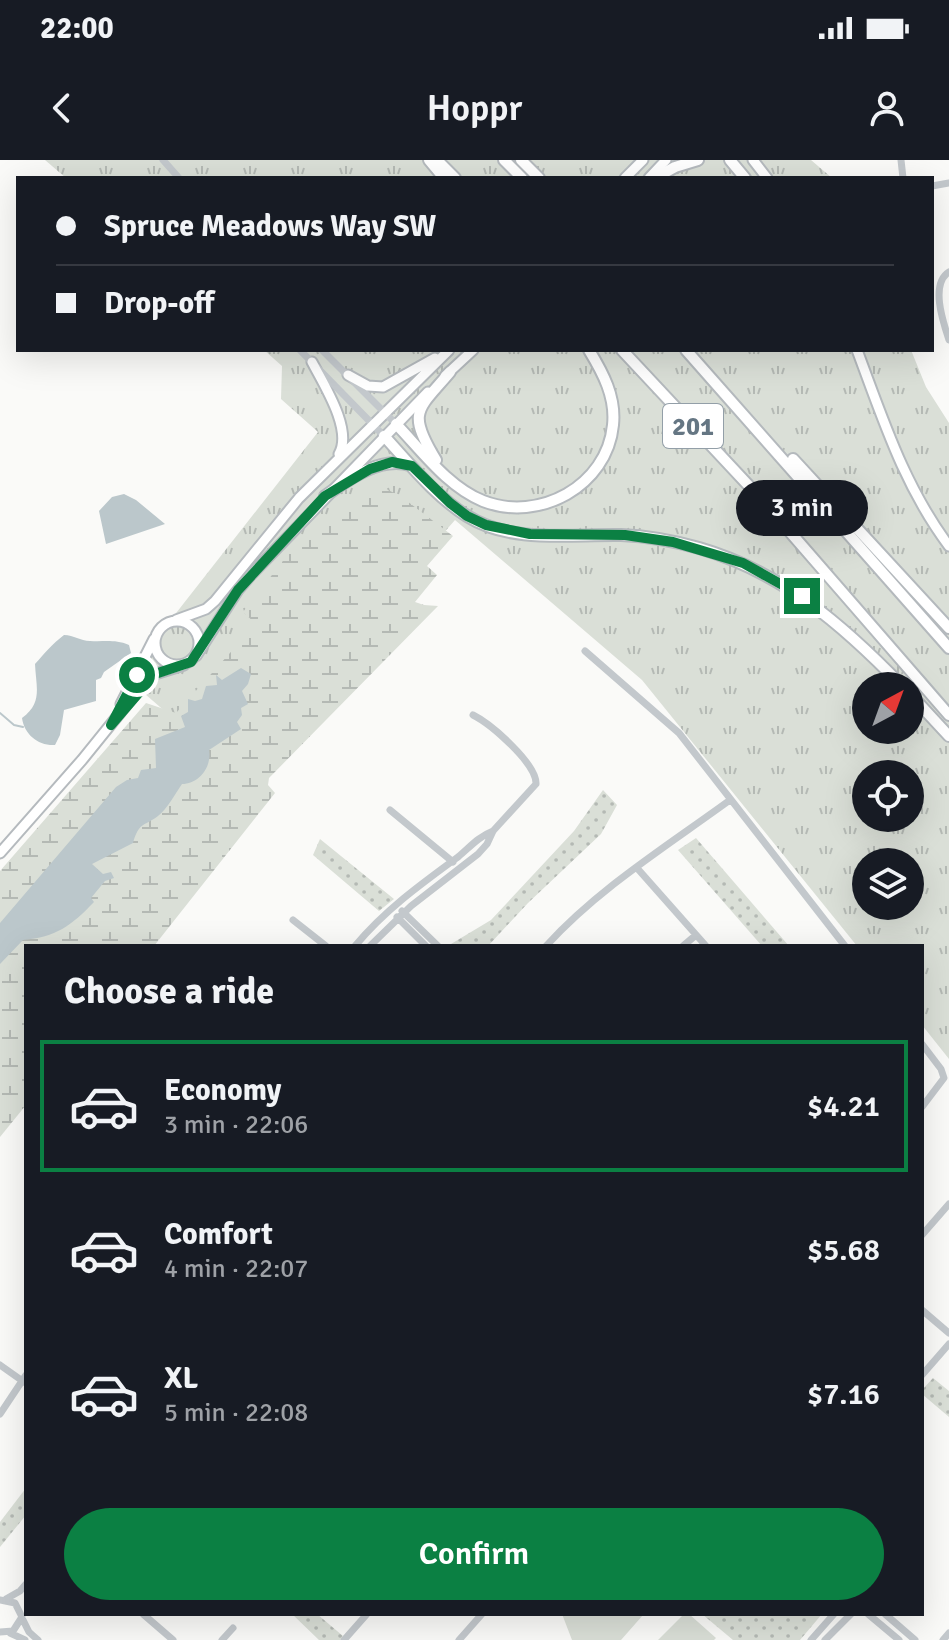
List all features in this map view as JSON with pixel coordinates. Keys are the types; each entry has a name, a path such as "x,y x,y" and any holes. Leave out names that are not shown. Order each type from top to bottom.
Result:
{"highway":[{"path":"429,160 442,176"},
{"path":"437,160 453,176"},
{"path":"504,160 520,176"},
{"path":"521,160 537,176"},
{"path":"656,176 698,160"},
{"path":"723,160 738,169"},
{"path":"396,424 445,475 483,501 510,507 554,502 577,487 600,463 613,427 608,387 590,352"},
{"name":"201","path":"624,352 764,502 949,715"},
{"name":"201","path":"688,352 949,648"},
{"path":"445,475 425,440 418,414 421,404 450,372"},
{"path":"708,373 817,483 949,628"},
{"path":"384,436 450,503 467,516 507,532 648,537 698,548 743,563 781,582 823,611 887,672"},
{"path":"325,496 343,483 382,464 399,462 412,466"},
{"path":"924,709 949,736"}],"main road":[{"path":"627,176 643,160"},
{"path":"654,176 666,160"},
{"path":"756,160 768,176"},
{"path":"348,375 368,386 383,387 445,352"},
{"path":"111,725 160,628 206,609 215,601 281,518 337,458 447,352"},
{"path":"0,853 155,674 184,665 196,656 238,590 325,496 471,352"},
{"path":"858,352 897,460 918,500 949,546"},
{"path":"312,362 344,432 344,446 337,458"},
{"path":"176,621 193,627 197,633 200,641 196,656"},
{"path":"156,634 155,648 162,661 176,666 184,665"}],"street":[{"path":"163,160 177,176"},
{"path":"949,272 939,284 949,340"},
{"path":"302,352 384,436"},
{"path":"324,352 396,424"},
{"path":"585,651 679,733 843,944"},
{"path":"372,944 400,915 487,844 493,831 532,790 536,779 534,773 498,731 473,715"},
{"path":"548,944 582,909 730,800"},
{"path":"390,810 461,868"},
{"path":"357,944 393,907 480,837 493,831"},
{"path":"637,868 704,944"},
{"path":"393,907 424,944"},
{"path":"400,915 436,944"},
{"path":"293,920 323,944"},
{"path":"685,944 696,935"},
{"path":"924,1047 944,1078 924,1104"},
{"path":"924,1233 949,1204"},
{"path":"924,1312 949,1333"},
{"path":"924,1373 949,1344"},
{"path":"0,1365 24,1380"},
{"path":"0,1414 24,1382"},
{"path":"2,1599 24,1586"},
{"path":"2,1599 15,1603 22,1614 25,1628 38,1640"},
{"path":"3,1633 18,1627 24,1608"},
{"path":"145,1616 173,1640"},
{"path":"344,1640 365,1616"},
{"path":"459,1640 480,1616"},
{"path":"811,1640 832,1616"},
{"path":"825,1640 849,1616"},
{"path":"870,1616 899,1640"},
{"path":"887,1616 915,1640"},
{"path":"222,1640 233,1628"},
{"path":"3,1633 25,1640"},
{"path":"943,1640 949,1633"}],"green space":[{"path":"45,160 811,160 830,176 64,176"},
{"path":"266,352 912,352 926,387 949,423 949,1059 924,1028 924,944 855,944 642,680 455,520 235,772 126,677 318,432 281,399 282,366"},
{"path":"381,487 399,495 453,536 427,566 437,575 415,602 438,606 269,778 268,785 275,793 156,944 24,944 24,1107 0,1137 0,871 146,703 176,713 256,624 243,612 293,548 364,490"},
{"path":"603,790 617,805 601,834 490,944 451,944 491,920 574,831"},
{"path":"696,838 787,944 760,944 678,850"},
{"path":"320,839 394,899 379,911 313,855"},
{"path":"933,1378 949,1391 949,1417 924,1396 924,1388"},
{"path":"24,1491 24,1517 0,1547 0,1522"},
{"path":"294,1616 319,1616 343,1636 340,1640 319,1640"},
{"path":"563,1616 642,1616 621,1640 572,1640"},
{"path":"682,1616 691,1616 716,1638 714,1640 658,1640"},
{"path":"704,1616 820,1616 800,1640 733,1640"}],"shaded area":[{"path":"124,494 165,524 106,544 99,511 112,497"},
{"path":"64,635 86,641 124,643 129,645 131,653 96,680 96,701 64,710 60,735 55,745 49,745 29,734 22,718 36,700 35,664"},
{"path":"241,668 251,674 242,691 248,704 241,708 242,715 237,722 241,729 209,750 206,768 199,778 182,784 161,813 140,828 133,843 92,864 103,874 111,872 114,878 105,881 86,910 54,933 23,940 0,964 0,923 116,787 138,778 141,770 156,768 155,739 185,727 181,716 188,712 188,699 202,699 206,686 217,685 216,675 222,680"}],"waterway":[{"path":"0,713 14,725 23,727"}],"route":[{"path":"137,675 111,725 155,674 191,662 238,590 325,496 370,469 392,462 412,466 467,516 507,532 553,536 625,535 673,542 743,563 802,596"}]}
